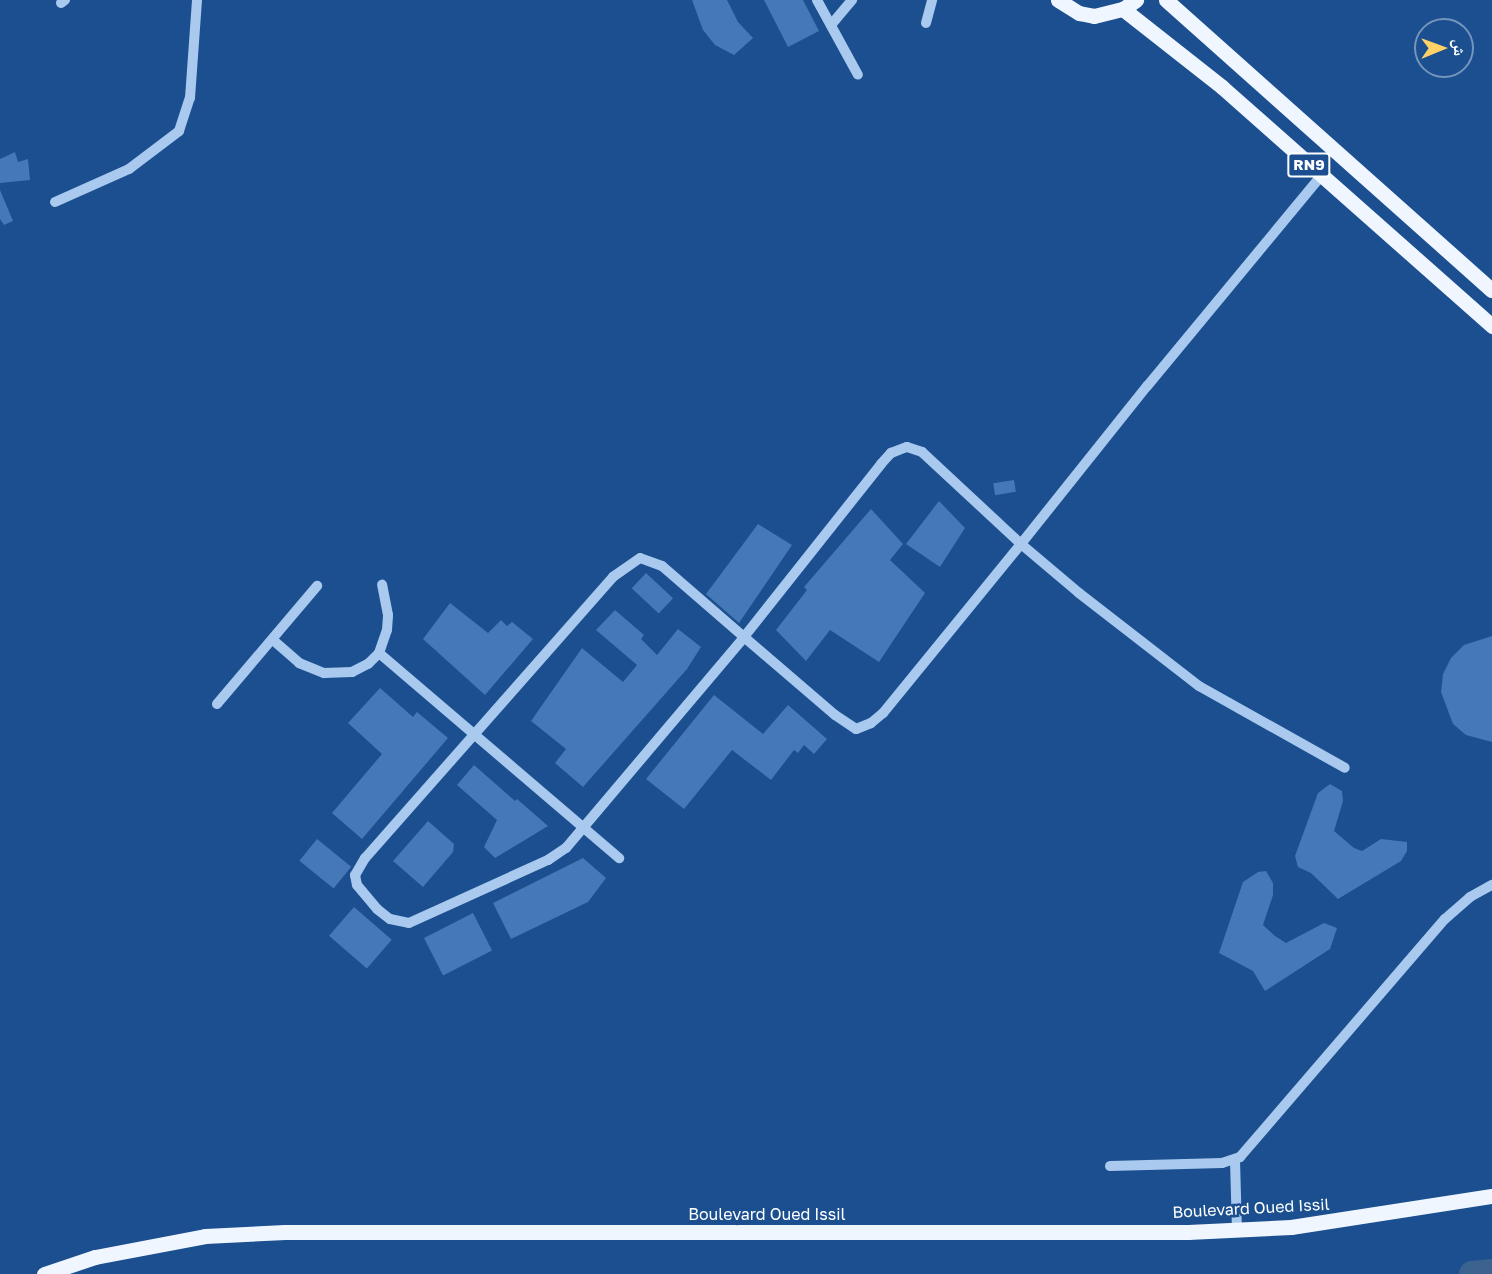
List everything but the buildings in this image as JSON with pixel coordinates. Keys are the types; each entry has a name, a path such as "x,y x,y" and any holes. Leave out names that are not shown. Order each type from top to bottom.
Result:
{"main road":[{"name":"RN9","path":"1058,0 1079,13 1094,16 1130,5 1196,66 1492,326"},
{"name":"RN9","path":"1166,0 1492,290"},
{"name":"Boulevard Oued Issil","path":"44,1274 146,1245 205,1236 285,1232 1237,1230 1349,1220 1492,1196"}],"street":[{"path":"55,202 129,169 179,131 190,98 197,0"},
{"path":"817,0 858,75"},
{"path":"831,25 852,0"},
{"path":"926,23 932,0"},
{"path":"1321,176 1021,544 883,713 865,728 856,729 835,716 744,637 662,566 650,559 633,560 613,576 358,866 357,885 377,909 399,923 421,919 548,860 584,826 744,637 881,464 900,448 913,447 922,452 1021,544 1199,686 1345,768"},
{"path":"273,640 299,663 324,673 352,672 379,653 388,615 382,585"},
{"path":"217,704 317,586"},
{"path":"379,653 476,732 619,858"},
{"path":"1110,1166 1222,1163 1235,1160 1445,919 1470,897 1492,885"},
{"path":"1235,1160 1237,1230"}],"waterway":[{"path":"1472,1274 1492,1272"}]}
